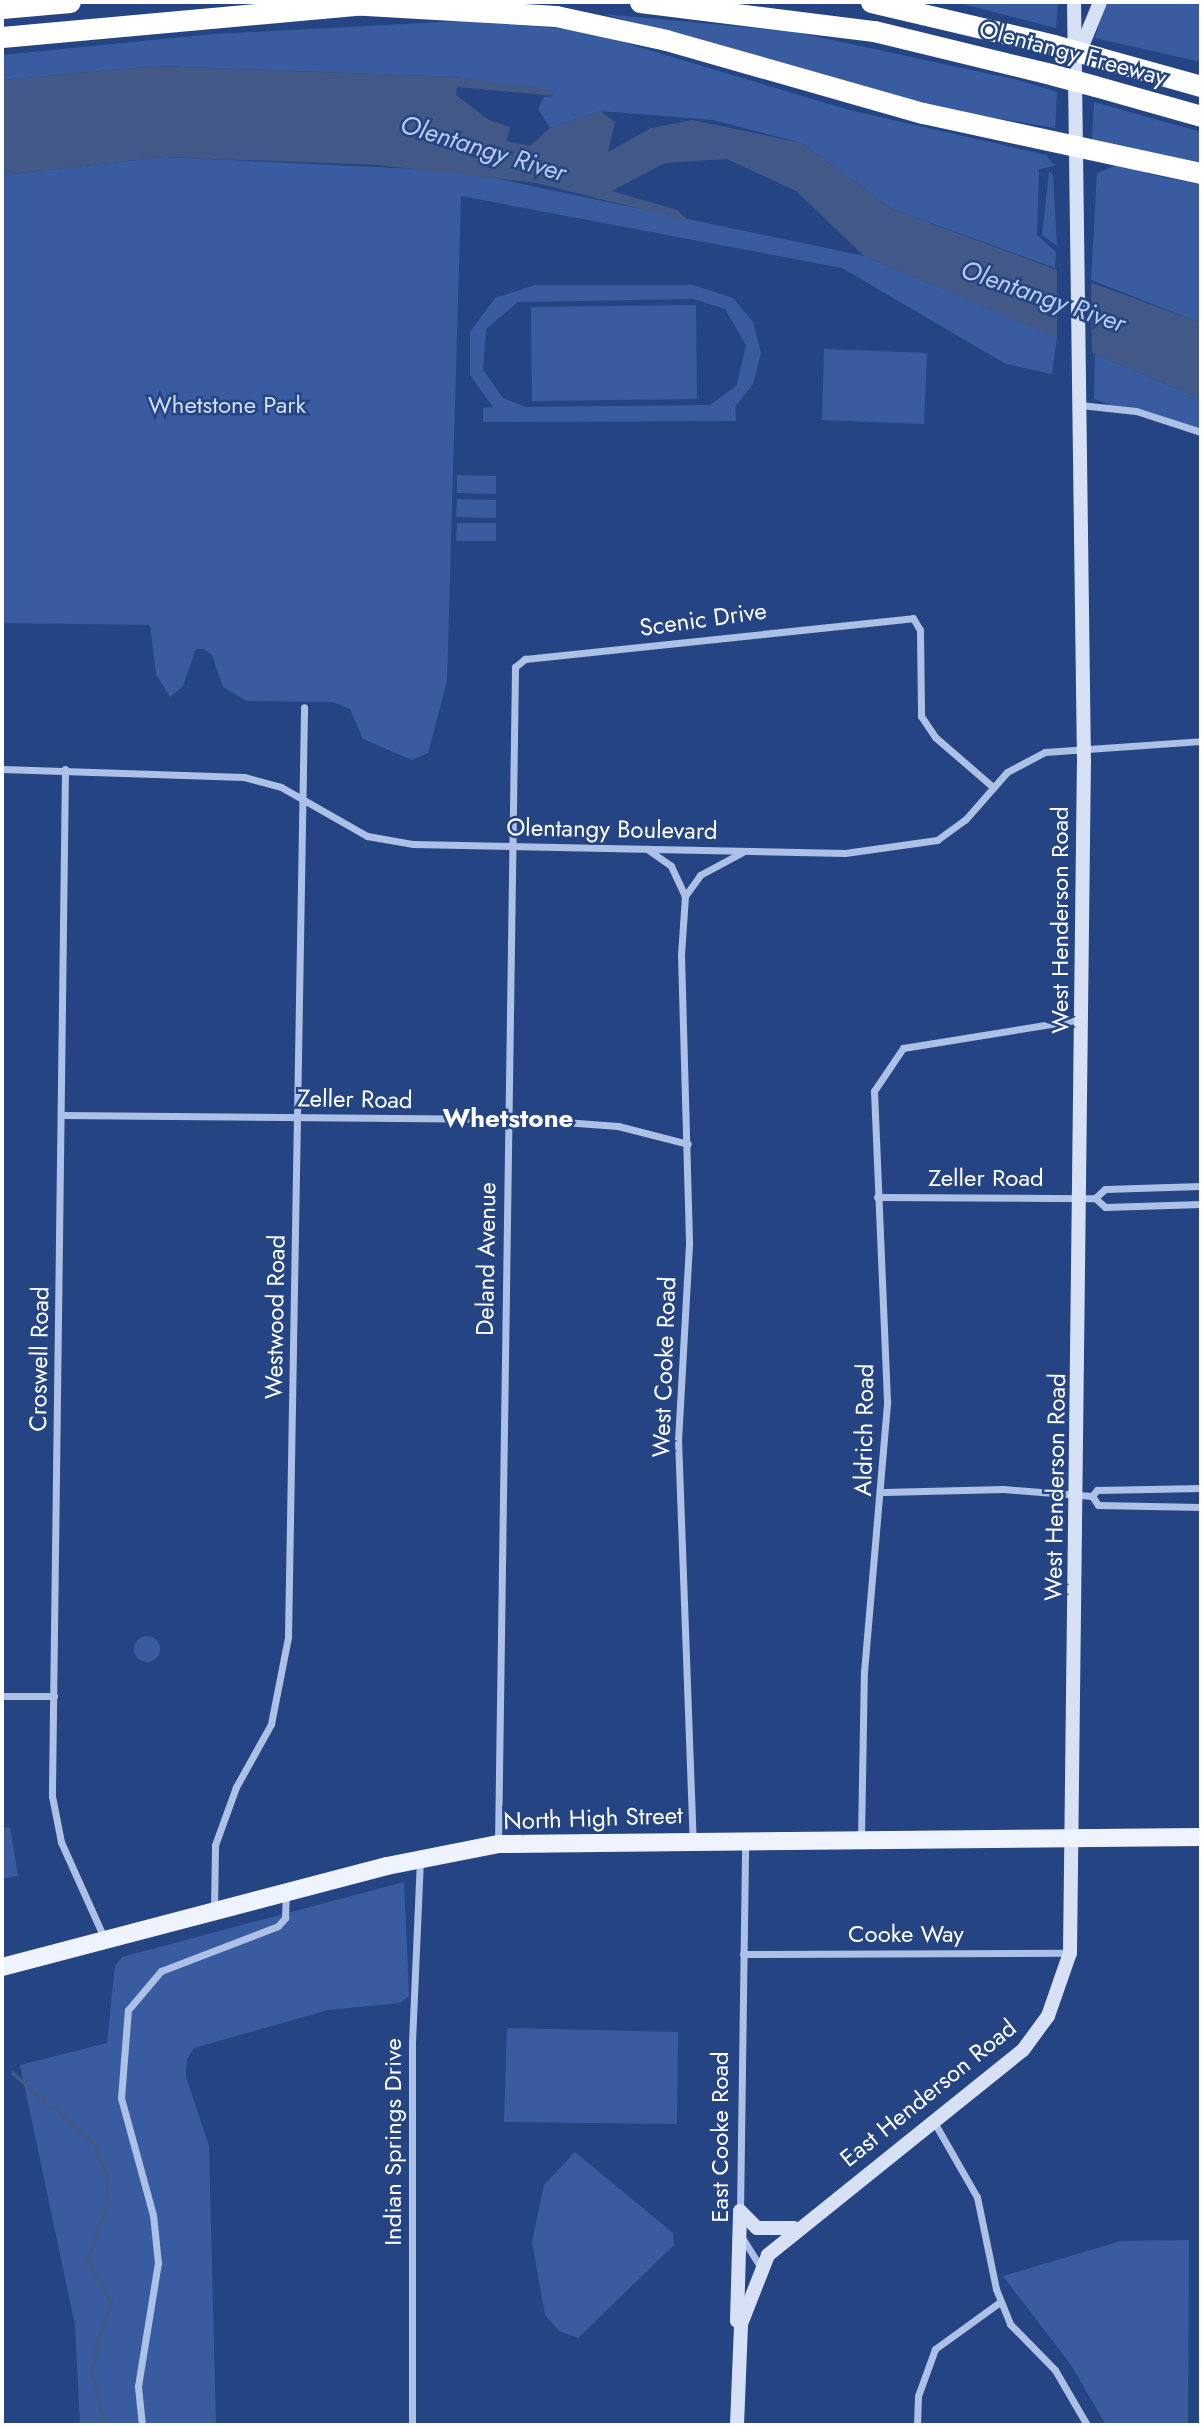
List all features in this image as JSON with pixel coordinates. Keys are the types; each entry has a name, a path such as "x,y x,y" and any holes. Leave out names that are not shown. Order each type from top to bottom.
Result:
{"highway":[{"path":"2,8 70,2"},
{"path":"2,37 395,2"},
{"name":"Olentangy Freeway","path":"640,2 874,32 1055,75 1201,116"},
{"name":"Olentangy Freeway","path":"871,2 1054,45 1086,58 1201,86"},
{"path":"349,4 556,16 1077,147 1201,173"}],"main road":[{"name":"West Henderson Road","path":"1074,2 1086,58 1077,147 1084,747 1083,1019 1088,1199 1085,1496 1075,1838"},
{"path":"1086,58 1100,2"},
{"name":"North High Street","path":"2,1967 420,1858 498,1844 693,1839 1201,1837"},
{"name":"East Henderson Road","path":"761,2267 795,2228 933,2121 1035,2035 1057,1997 1070,1953 1075,1838"},
{"path":"740,2211 757,2228 795,2228"},
{"path":"737,2425 740,2211"},
{"path":"738,2354 761,2267"}],"street":[{"path":"1080,405 1136,411 1201,432"},
{"name":"Scenic Drive","path":"513,675 525,659 908,617 920,630 918,708 925,724 993,786"},
{"name":"Deland Avenue","path":"498,1844 513,675"},
{"name":"Westwood Road","path":"214,1912 215,1845 236,1787 271,1724 288,1637 304,707"},
{"name":"Olentangy Boulevard","path":"2,769 218,773 281,787 340,824 393,842 747,851 916,846 965,820 993,786 1032,757 1084,747 1201,741"},
{"name":"Croswell Road","path":"65,769 54,1815 105,1940"},
{"path":"643,848 671,866 685,896 711,867 747,851"},
{"name":"West Cooke Road","path":"685,896 681,955 688,1144 678,1439 693,1839"},
{"name":"Aldrich Road","path":"861,1839 864,1671 884,1492 887,1401 874,1091 897,1051 919,1043 1083,1019"},
{"name":"Zeller Road","path":"61,1115 508,1119 618,1126 688,1144"},
{"name":"Zeller Road","path":"1088,1199 1105,1189 1201,1186"},
{"name":"Zeller Road","path":"877,1197 1088,1199 1105,1207 1201,1204"},
{"path":"1085,1496 1097,1490 1201,1488"},
{"path":"884,1492 1003,1489 1085,1496 1098,1505 1201,1507"},
{"path":"2,1696 54,1696"},
{"name":"East Cooke Road","path":"745,1839 740,2211 743,2239 761,2267"},
{"name":"Indian Springs Drive","path":"412,2425 412,2042 420,1858"},
{"path":"142,2425 138,2386 159,2263 153,2215 121,2098 128,2010 161,1971 282,1923 286,1893"},
{"name":"Cooke Way","path":"743,1954 1070,1953"},
{"path":"933,2121 977,2197 999,2302 1010,2324 1055,2370 1087,2425"},
{"path":"916,2425 918,2396 935,2349 999,2302"}],"green space":[{"path":"955,2 1058,2 1056,28"},
{"path":"1105,2 1201,2 1201,62 1095,38"},
{"path":"604,14 795,32 1018,80 1057,92 1055,128 933,107"},
{"path":"461,21 582,30 849,110 1046,155 1055,166 1039,169 1037,235 1056,252 1055,268 892,209 802,143 713,120 600,111 550,128 538,109 544,97 555,96 456,77 156,66 2,80 2,55 214,34"},
{"path":"1094,102 1201,132 1201,168 1092,139"},
{"name":"Whetstone Park","path":"165,157 461,171 864,256 1057,337 1052,374 1006,364 842,268 461,196 447,681 428,753 412,760 363,739 350,709 333,702 247,701 223,687 212,655 203,649 196,649 183,686 170,697 156,674 150,625 2,623 2,175"},
{"path":"1125,162 1149,174 1201,185 1201,323 1091,280 1097,173"},
{"path":"1049,171 1053,175 1057,246 1042,235"},
{"path":"535,285 693,285 733,298 753,322 761,353 753,384 735,407 736,421 483,422 483,408 493,407 470,375 470,332 495,298","holes":["693,299 725,309 746,345 737,385 710,405 526,407 503,398 483,370 486,329 518,302"]},
{"path":"696,305 697,399 532,401 531,307"},
{"path":"824,349 927,353 924,424 822,420"},
{"path":"1095,354 1201,399 1201,437 1094,399"},
{"path":"457,475 496,476 496,494 457,493"},
{"path":"457,499 496,500 496,518 456,517"},
{"path":"457,523 496,523 496,541 456,541"},
{"path":"147,1636 156,1640 160,1649 156,1658 147,1662 138,1658 134,1649 138,1640"},
{"path":"10,1827 18,1876 2,1879 2,1828"},
{"path":"404,1882 409,1996 400,2003 328,2010 194,2048 187,2059 186,2077 209,2146 216,2425 80,2425 75,2325 20,2065 107,2043 115,1966 122,1957"},
{"path":"507,2028 678,2032 677,2124 504,2122"},
{"path":"575,2152 673,2233 674,2245 578,2338 559,2331 545,2315 532,2242 544,2185"},
{"path":"1189,2240 1188,2425 1106,2425 1071,2365 1003,2276 1121,2241"}],"water":[{"name":"Olentangy River","path":"156,66 456,77 550,89 556,96 457,87 456,95 489,120 510,127 507,141 530,146 550,128 600,111 615,122 608,152 651,128 692,120 802,143 892,209 1201,323 1201,399 864,256 796,191 727,159 665,163 612,191 677,210 689,221 536,183 378,165 165,157 2,175 2,80"}],"pier":[{"path":"1057,265 1091,276 1092,357 1057,341"}],"waterway":[{"path":"13,2073 96,2145 108,2178 107,2208 88,2260 111,2301 92,2369 105,2425"}],"district":[{"name":"Whetstone","path":"508,1119"}]}
